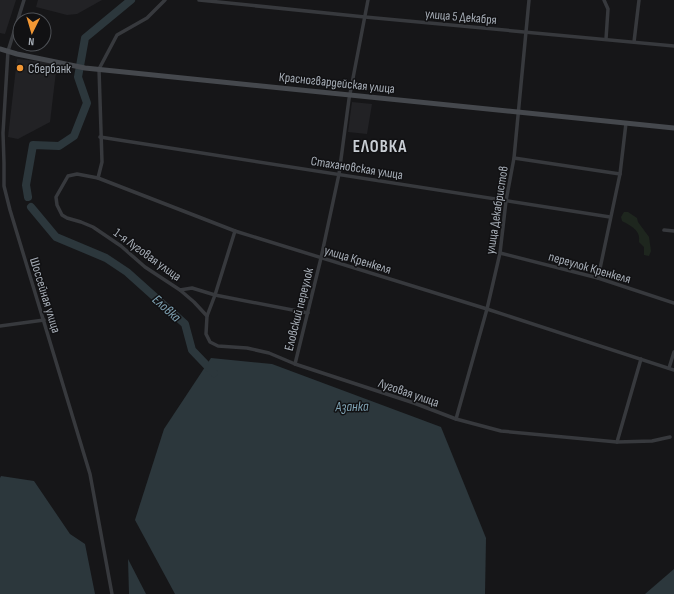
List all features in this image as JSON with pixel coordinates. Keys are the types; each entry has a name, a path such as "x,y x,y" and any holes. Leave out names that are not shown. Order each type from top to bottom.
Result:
{"main road":[{"name":"Красногвардейская улица","path":"0,49 85,68 674,128"}],"street":[{"name":"Шоссейная улица","path":"24,0 8,51 2,133 2,187 90,474 112,594"},
{"path":"98,178 102,162 99,69 117,35 147,18 164,0"},
{"name":"улица 5 Декабря","path":"198,0 674,46"},
{"name":"Еловский переулок","path":"295,364 321,258 339,174 350,94 368,0"},
{"name":"улица Декабристов","path":"456,419 487,309 500,252 506,201 514,158 529,0"},
{"path":"604,0 608,9 606,39"},
{"path":"634,42 639,0"},
{"path":"598,278 620,174 626,123"},
{"name":"Стахановская улица","path":"100,137 610,217"},
{"path":"514,158 620,174"},
{"name":"улица Кренкеля","path":"57,205 56,196 63,182 68,176 77,174 98,178 235,231 487,309 674,370"},
{"name":"1-я Луговая улица","path":"57,205 62,215 93,227 121,246 145,267 180,290 192,288 215,295 308,313"},
{"path":"664,230 674,231"},
{"path":"180,290 207,316 235,231"},
{"name":"переулок Кренкеля","path":"500,252 598,278 674,304"},
{"name":"Луговая улица","path":"207,316 206,334 210,342 218,346 248,348 269,353 295,364 414,403 456,419 501,431 616,442 652,441 670,437"},
{"path":"0,326 44,320"},
{"path":"669,368 674,352"},
{"path":"616,442 641,359"}],"shaded area":[{"path":"0,0 16,0 5,34 0,33"},
{"path":"38,0 102,0 77,14 67,15 36,7"},
{"path":"17,59 57,63 50,122 18,139 8,137"},
{"path":"352,102 372,104 367,134 348,132"},
{"path":"624,212 628,212 637,218 638,222 649,237 651,251 649,256 644,255 644,247 639,242 637,231 622,221 621,217"}],"water":[{"name":"Азанка","path":"211,358 272,364 441,427 486,538 485,594 175,594 135,520 164,429"},
{"path":"1,476 34,481 70,534 85,544 95,594 0,594"},
{"path":"128,559 146,594 129,594"},
{"path":"674,569 674,594 645,594"}],"waterway":[{"name":"Еловка","path":"28,197 26,185 33,145 59,146 74,136 87,103 78,77 85,38 131,0"},
{"name":"Еловка","path":"31,207 56,237 106,258 127,272 185,324 192,350 214,373"}],"place":[{"name":"Сбербанк","path":"20,68"}],"district":[{"name":"ЕЛОВКА","path":"380,146"}]}
